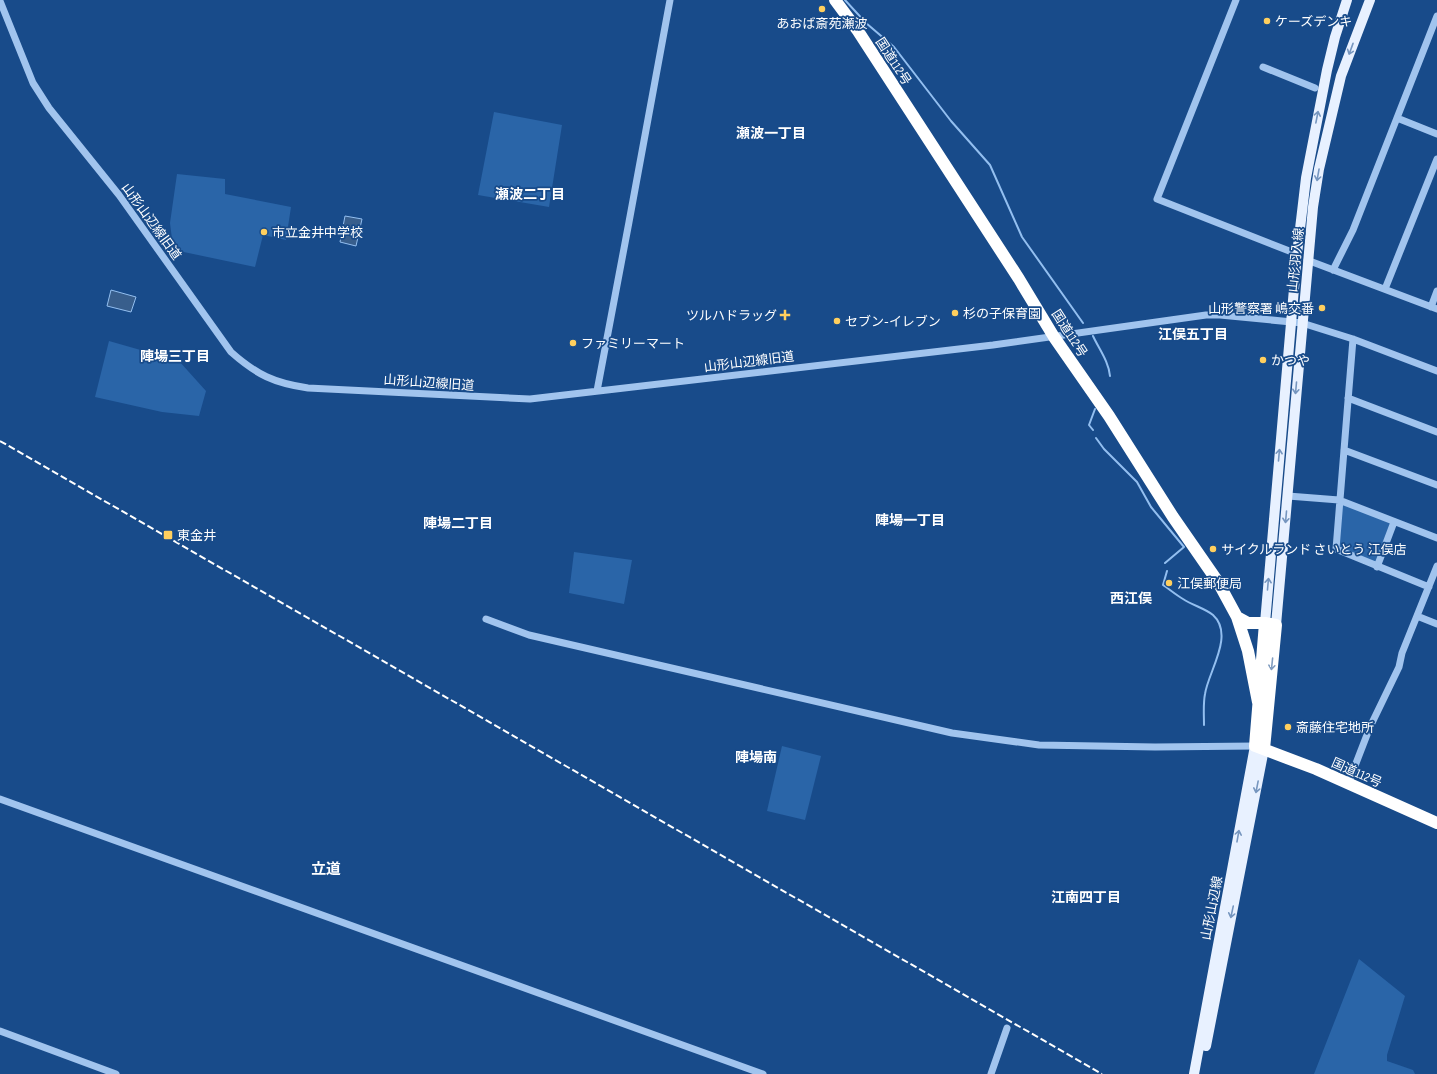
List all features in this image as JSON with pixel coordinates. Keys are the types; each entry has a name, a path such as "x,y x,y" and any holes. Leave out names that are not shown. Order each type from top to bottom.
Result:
{"highway":[{"name":"国道112号","path":"835,0 861,37 1011,266 1054,337 1109,416 1173,517 1218,582 1237,617 1248,651 1258,702"},
{"path":"1237,617 1248,623 1271,624"},
{"path":"1260,747 1258,702 1271,624"},
{"path":"1260,747 1271,624"},
{"name":"国道112号","path":"1260,747 1437,823"}],"main road":[{"name":"山形羽入線","path":"1271,624 1291,322 1306,178 1319,106 1335,38 1347,0"},
{"name":"山形羽入線","path":"1271,624 1288,496 1307,260 1319,168 1342,76 1370,0"},
{"name":"山形山辺線","path":"1200,1074 1260,747"},
{"name":"山形山辺線","path":"1194,1074 1236,874"}],"street":[{"path":"597,391 630,222 670,0"},
{"path":"1236,0 1157,199 1297,254"},
{"name":"山形山辺線旧道","path":"0,1 33,83 48,108 119,195 231,352 247,366 274,381 288,385 308,388 530,399 872,360 1054,337 1206,315 1302,323 1353,339 1437,371"},
{"path":"1333,270 1353,230 1437,16"},
{"path":"1263,67 1316,88"},
{"path":"1397,118 1437,134"},
{"path":"1385,289 1437,159"},
{"path":"1307,260 1434,308 1437,291"},
{"path":"1353,339 1336,549 1429,587"},
{"path":"1348,398 1437,432"},
{"path":"1344,450 1437,485"},
{"path":"1288,496 1339,500 1437,538"},
{"path":"1377,566 1394,522"},
{"path":"1348,784 1370,727 1399,667 1402,653 1437,566"},
{"path":"1417,616 1437,624"},
{"path":"486,619 529,635 552,641 944,731 986,738 1039,746 1260,747"},
{"path":"0,799 763,1074"},
{"path":"990,1074 1008,1028"},
{"path":"0,1031 116,1074"}],"shaded area":[{"path":"494,112 562,125 549,207 478,195"},
{"path":"177,174 225,179 225,194 291,207 286,240 263,235 255,267 179,251 172,239 170,223"},
{"path":"345,216 362,219 356,246 340,242"},
{"path":"111,290 136,297 131,312 107,306"},
{"path":"109,341 179,361 206,391 199,416 162,412 95,397"},
{"path":"1339,500 1394,522 1377,567 1336,549"},
{"path":"574,552 632,560 624,604 569,593"},
{"path":"782,746 821,756 805,820 767,811"},
{"path":"1359,959 1405,996 1387,1055 1387,1061 1413,1070 1415,1074 1314,1074"}],"waterway":[{"path":"845,0 866,23 894,47 951,121 990,165 1022,237 1083,323"},
{"path":"1093,336 1106,361 1110,376"},
{"path":"1093,430 1089,425 1095,409"},
{"path":"1096,438 1104,449 1137,482 1151,507 1184,547 1165,563"},
{"path":"1167,571 1163,585 1178,596 1213,615 1219,623 1221,643 1205,694 1204,725"}],"railway":[{"path":"0,441 1102,1074"}],"place":[{"name":"あおば斎苑瀬波","path":"822,9"},
{"name":"ケーズデンキ","path":"1267,21"},
{"name":"市立金井中学校","path":"264,232"},
{"name":"山形警察署 嶋交番","path":"1322,308"},
{"name":"杉の子保育園","path":"955,313"},
{"name":"ツルハドラッグ","path":"785,315"},
{"name":"セブン-イレブン","path":"837,321"},
{"name":"ファミリーマート","path":"573,343"},
{"name":"かつや","path":"1263,360"},
{"name":"東金井","path":"168,535"},
{"name":"サイクルランド さいとう 江俣店","path":"1213,549"},
{"name":"江俣郵便局","path":"1169,583"},
{"name":"斎藤住宅地所","path":"1288,727"}],"district":[{"name":"瀬波一丁目","path":"771,133"},
{"name":"瀬波二丁目","path":"530,194"},
{"name":"江俣五丁目","path":"1193,334"},
{"name":"陣場三丁目","path":"175,356"},
{"name":"陣場一丁目","path":"910,520"},
{"name":"陣場二丁目","path":"458,523"},
{"name":"西江俣","path":"1131,598"},
{"name":"陣場南","path":"756,757"},
{"name":"立道","path":"326,869"},
{"name":"江南四丁目","path":"1086,897"}]}
